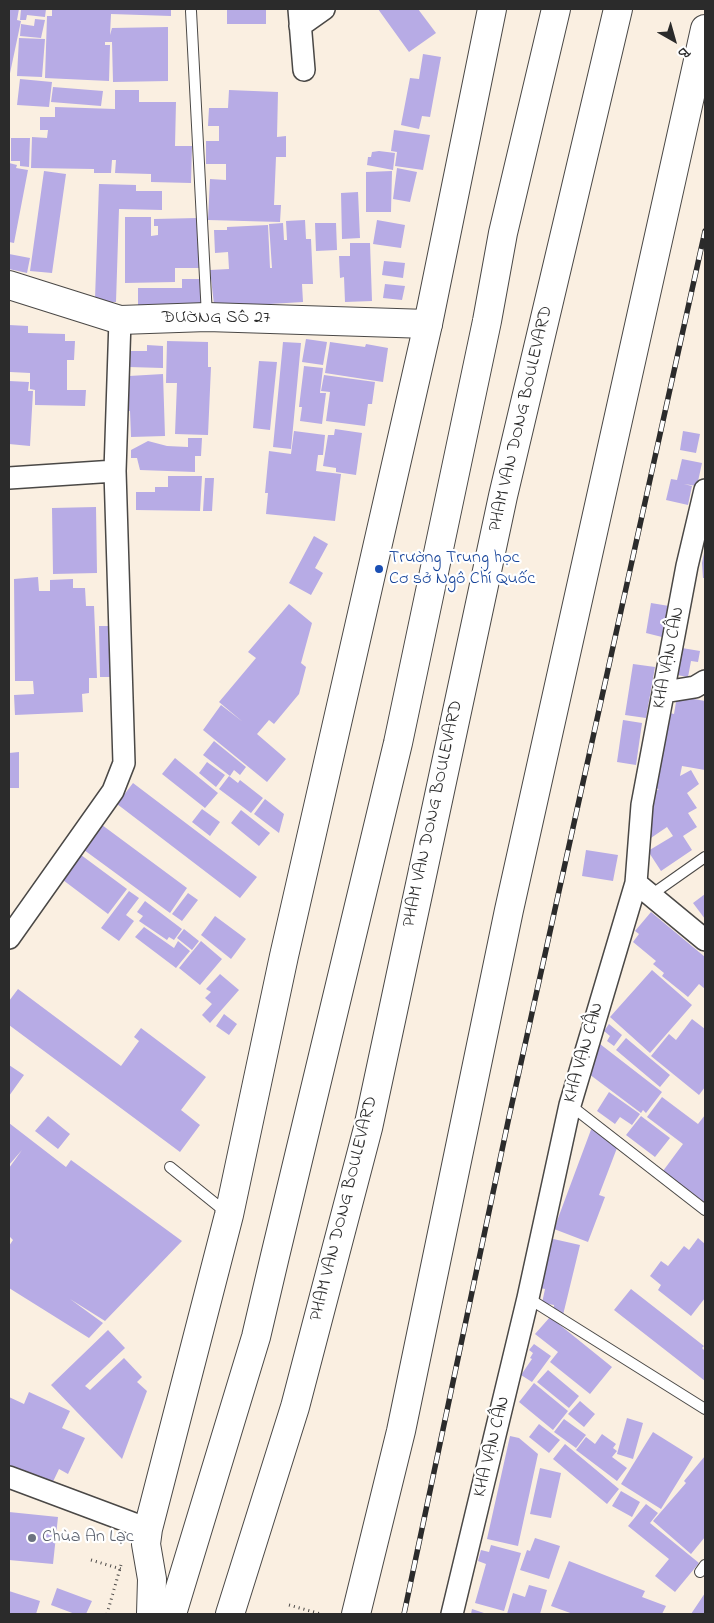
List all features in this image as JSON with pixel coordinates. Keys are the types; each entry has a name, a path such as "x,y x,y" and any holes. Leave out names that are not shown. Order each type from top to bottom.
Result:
{"main road":[{"path":"151,1614 152,1579 146,1544 140,1526 229,1215 284,956 428,324 492,9"},
{"path":"172,1614 256,1337 398,743 488,320 503,232 556,9"},
{"name":"PHAM VAN DONG BOULEVARD","path":"230,1614 295,1408 368,1128 503,496 618,9"},
{"path":"356,1614 401,1432 509,910 705,28"},
{"name":"ĐƯỜNG SỐ 27","path":"9,285 120,320 207,317 428,324"},
{"path":"177,1614 182,1614"}],"street":[{"path":"304,70 299,18 324,9"},
{"path":"10,934 113,791 124,763 115,471 120,320"},
{"path":"9,478 115,471"},
{"name":"KHA VẠN CÂN","path":"452,1614 528,1298 570,1105 643,889 642,805 687,566 705,490"},
{"path":"664,692 695,687 705,681"},
{"path":"643,889 705,940"},
{"path":"9,1477 140,1526"}],"lane":[{"path":"191,11 207,317"},
{"path":"643,889 705,857"},
{"path":"570,1105 705,1210"},
{"path":"170,1167 229,1215"},
{"path":"528,1298 705,1409"}],"path":[{"path":"107,1614 140,1526"},
{"path":"289,1605 320,1614"}],"building":[{"path":"9,9 19,9 17,20 21,21 9,78"},
{"path":"21,9 46,9 45,17 27,15 26,20 20,20"},
{"path":"52,9 171,9 171,16 111,14 110,35 112,28 168,27 168,81 113,82 112,42 105,42 105,45 110,45 109,81 45,78 47,16 52,16"},
{"path":"227,9 266,9 266,24 227,24"},
{"path":"378,9 418,9 436,33 409,52"},
{"path":"35,19 45,20 41,38 20,36 21,24 34,26"},
{"path":"19,38 45,39 42,77 17,76"},
{"path":"423,54 441,57 430,117 422,116 419,129 401,125 410,78 419,79"},
{"path":"20,79 52,82 49,107 17,105"},
{"path":"53,87 103,91 101,106 51,102"},
{"path":"115,90 139,90 139,102 176,102 175,146 192,146 191,183 151,182 151,174 115,173 116,160 112,160 111,173 94,173 94,169 31,168 32,137 47,138 48,130 40,130 40,117 55,117 55,107 115,109"},
{"path":"229,90 278,92 277,137 286,136 286,157 276,157 274,205 281,205 280,222 208,220 210,179 226,180 226,164 206,164 206,141 219,141 219,126 208,126 209,108 228,108"},
{"path":"394,130 430,135 423,170 395,166 397,152 391,151"},
{"path":"11,138 30,138 29,167 20,166 20,161 11,161"},
{"path":"372,152 395,153 393,170 367,165 368,157 371,157"},
{"path":"9,163 17,165 16,168 28,170 14,243 9,242"},
{"path":"397,168 417,172 410,202 393,199"},
{"path":"44,171 66,174 52,273 30,271"},
{"path":"392,171 391,212 366,212 366,172"},
{"path":"99,184 136,185 136,191 162,191 162,210 119,209 116,302 100,302 100,299 95,299"},
{"path":"358,192 360,238 342,239 341,193"},
{"path":"125,217 151,217 151,236 158,235 158,226 154,226 154,219 197,218 197,242 202,242 202,268 175,268 175,282 125,283"},
{"path":"305,220 306,239 311,239 313,284 302,284 303,302 253,305 215,313 210,270 229,269 228,252 215,253 214,230 227,230 227,227 268,225 270,268 272,268 269,224 283,223 284,240 287,240 286,221"},
{"path":"377,220 405,225 401,248 373,244"},
{"path":"315,223 336,223 337,250 316,251"},
{"path":"350,243 370,243 372,301 345,302 344,277 340,278 339,256 350,256"},
{"path":"9,254 30,258 27,273 9,269"},
{"path":"384,261 405,263 403,278 382,275"},
{"path":"182,279 202,279 201,310 138,310 138,288 182,288"},
{"path":"385,284 405,286 402,300 383,298"},
{"path":"9,325 28,326 28,333 65,334 65,341 75,341 74,360 67,360 67,390 86,390 85,406 35,405 35,390 30,389 30,373 10,372"},
{"path":"306,339 327,342 323,365 302,362"},
{"path":"167,341 208,342 208,367 211,367 208,435 175,434 177,383 166,383"},
{"path":"283,342 301,343 291,449 273,447"},
{"path":"330,342 365,347 366,344 388,348 383,382 325,373"},
{"path":"147,345 163,346 163,368 129,367 130,351 147,351"},
{"path":"259,361 277,362 270,430 253,428"},
{"path":"304,366 323,368 320,393 326,393 322,424 300,421 302,407 299,407"},
{"path":"163,374 165,436 131,437 130,411 125,411 124,390 129,390 129,376"},
{"path":"324,375 375,382 372,404 368,404 365,426 326,421 330,392 321,391"},
{"path":"9,381 29,382 28,391 33,391 30,446 9,444"},
{"path":"335,429 362,433 356,475 336,472 336,468 323,466 328,435 334,435"},
{"path":"294,431 325,435 323,455 318,455 316,471 341,474 335,521 266,514 268,493 265,493 269,451 291,454"},
{"path":"683,431 700,434 696,453 680,450"},
{"path":"188,438 202,438 201,456 195,456 195,472 140,470 137,458 131,458 131,450 148,441 167,446 188,447"},
{"path":"682,459 702,463 697,486 684,484 692,486 688,505 666,500 671,479 677,480"},
{"path":"168,476 202,476 200,511 136,510 136,492 155,492 155,487 168,487"},
{"path":"205,478 214,478 212,511 203,511"},
{"path":"96,507 97,573 53,574 52,508"},
{"path":"314,536 328,544 315,568 323,573 311,595 289,583"},
{"path":"704,553 705,578 703,578 702,563"},
{"path":"38,577 39,591 50,591 50,580 73,579 73,588 85,588 86,606 94,606 97,678 89,678 89,693 82,694 83,712 15,715 14,695 34,694 33,681 15,681 14,579"},
{"path":"651,603 675,607 670,639 646,633"},
{"path":"289,604 312,623 301,663 306,667 299,694 274,724 269,720 257,734 286,759 267,782 203,730 221,705 243,722 219,702 256,658 248,652"},
{"path":"99,626 113,626 114,677 100,677"},
{"path":"682,648 700,651 698,662 691,661 688,677 677,675"},
{"path":"633,664 655,667 646,718 625,715"},
{"path":"677,696 705,701 705,770 682,766 680,776 691,770 699,784 687,793 697,808 688,813 697,827 683,836 692,850 661,871 648,851 673,836 667,827 645,842 649,795 659,789 652,788 665,712 674,714"},
{"path":"623,720 642,723 636,765 617,762"},
{"path":"214,741 246,767 240,775 234,770 230,776 203,755"},
{"path":"19,752 19,788 9,788 9,753"},
{"path":"175,758 218,793 205,808 162,774"},
{"path":"207,762 225,775 216,787 199,773"},
{"path":"229,776 238,783 240,780 263,798 251,813 219,789"},
{"path":"133,783 257,877 240,898 117,804"},
{"path":"265,799 284,814 279,833 254,814"},
{"path":"202,809 220,822 210,836 192,822"},
{"path":"241,810 270,833 259,846 231,823"},
{"path":"98,822 187,888 170,913 80,847"},
{"path":"586,850 618,855 613,881 582,876"},
{"path":"81,855 127,889 108,914 63,880"},
{"path":"129,891 139,898 126,915 134,921 119,941 101,928"},
{"path":"188,893 198,900 182,921 172,914"},
{"path":"705,894 705,919 693,903"},
{"path":"145,901 182,929 174,940 169,937 167,940 139,921 143,916 137,912"},
{"path":"651,912 705,957 705,989 699,984 688,997 662,976 664,973 653,964 656,961 633,942 639,934 635,931"},
{"path":"215,916 246,939 231,959 201,935"},
{"path":"144,927 174,948 178,941 190,951 176,968 135,937"},
{"path":"184,929 199,941 192,950 177,938"},
{"path":"201,941 222,959 200,985 179,968"},
{"path":"652,970 692,1005 650,1053 610,1017"},
{"path":"220,974 239,990 210,1023 202,1015 212,1004 205,998 211,992 206,989"},
{"path":"18,989 121,1066 139,1041 134,1037 141,1028 206,1077 181,1110 200,1125 180,1152 9,1025 9,1001"},
{"path":"224,1014 237,1024 229,1035 216,1026"},
{"path":"692,1019 705,1029 705,1087 699,1095 651,1056 669,1034 676,1040"},
{"path":"609,1024 622,1035 614,1046 607,1041 610,1036 604,1031"},
{"path":"626,1038 670,1075 660,1087 616,1050"},
{"path":"600,1044 662,1092 646,1113 643,1110 641,1113 589,1074"},
{"path":"9,1065 24,1075 9,1096"},
{"path":"609,1092 640,1114 632,1125 620,1117 615,1124 597,1111"},
{"path":"662,1097 698,1124 705,1115 705,1203 663,1171 683,1144 647,1117"},
{"path":"48,1116 70,1134 58,1149 35,1131"},
{"path":"641,1116 670,1138 655,1157 626,1135"},
{"path":"9,1123 66,1167 71,1160 182,1241 105,1321 70,1299 103,1323 89,1338 9,1288 9,1246 13,1240 9,1236 9,1168 22,1150 9,1165"},
{"path":"592,1127 617,1148 599,1195 605,1197 588,1242 554,1229"},
{"path":"549,1238 580,1245 563,1315 553,1312 554,1305 542,1303 545,1289 535,1287"},
{"path":"698,1238 705,1244 705,1298 691,1316 658,1290 661,1285 650,1276 661,1261 668,1266 684,1246 689,1250"},
{"path":"631,1289 704,1346 702,1348 705,1351 705,1381 614,1310"},
{"path":"550,1317 612,1367 590,1394 550,1362 558,1352 535,1334"},
{"path":"108,1330 125,1348 85,1386 90,1390 124,1358 142,1377 137,1382 147,1391 122,1459 51,1385"},
{"path":"534,1344 551,1356 532,1382 521,1375 532,1359 530,1358 533,1353 529,1350"},
{"path":"548,1370 579,1396 569,1408 537,1382"},
{"path":"534,1383 568,1411 553,1430 519,1402"},
{"path":"29,1392 70,1411 62,1428 85,1438 68,1474 59,1469 50,1488 9,1469 9,1397 24,1404"},
{"path":"580,1401 595,1414 584,1427 568,1414"},
{"path":"627,1418 643,1423 633,1459 617,1454"},
{"path":"564,1419 586,1435 576,1448 554,1432"},
{"path":"539,1424 560,1440 549,1453 529,1437"},
{"path":"653,1432 693,1457 661,1509 621,1484"},
{"path":"602,1434 616,1444 613,1448 617,1451 612,1457 627,1468 617,1481 576,1450 586,1437 595,1444"},
{"path":"510,1436 519,1438 538,1454 518,1546 487,1539"},
{"path":"565,1444 619,1489 607,1504 553,1459"},
{"path":"705,1456 705,1537 691,1554 653,1521 686,1483 684,1481"},
{"path":"540,1468 561,1473 551,1518 530,1514"},
{"path":"621,1491 640,1502 632,1517 612,1506"},
{"path":"646,1504 658,1513 650,1523 699,1563 675,1592 655,1576 669,1559 628,1526"},
{"name":"Chùa An Lạc","path":"9,1512 58,1517 53,1564 9,1560"},
{"path":"535,1538 560,1546 549,1579 520,1570 527,1550 530,1551"},
{"path":"491,1545 521,1553 504,1611 475,1603 486,1564 478,1561 481,1550 489,1552"},
{"path":"569,1561 645,1591 642,1597 666,1606 662,1614 573,1614 551,1606"},
{"path":"529,1585 547,1590 540,1614 507,1614 513,1593 525,1597"},
{"path":"57,1588 92,1601 86,1614 75,1614 51,1605"},
{"path":"9,1591 40,1601 36,1614 9,1614"},
{"path":"705,1593 705,1614 691,1614"},
{"path":"472,1609 487,1614 471,1614"}],"railway":[{"path":"404,1614 509,1117 705,231"}],"place":[{"name":"Trường Trung học Cơ sở Ngô Chí Quốc","path":"379,569"},
{"name":"Chùa An Lạc","path":"32,1538"}]}
